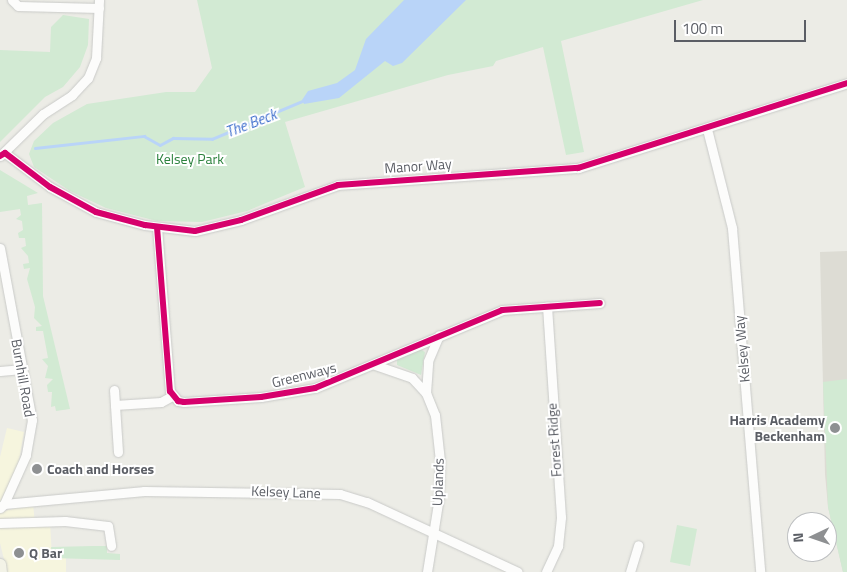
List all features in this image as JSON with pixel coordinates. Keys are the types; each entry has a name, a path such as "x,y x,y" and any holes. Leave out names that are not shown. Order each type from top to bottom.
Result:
{"main road":[{"path":"0,564 1,572"}],"street":[{"path":"3,155 43,114 72,95 88,78 96,58 99,4 18,6 12,0"},
{"name":"Manor Way","path":"3,155 74,202 108,216 157,227 195,231 223,226 344,184 578,168 707,129 847,83"},
{"name":"Kelsey Way","path":"707,129 732,228 760,572"},
{"path":"115,405 161,402 172,396 157,227"},
{"name":"Burnhill Road","path":"0,248 2,268 32,425 26,455 2,506"},
{"name":"Greenways","path":"172,396 184,402 292,393 375,365 439,335 502,310 600,303"},
{"name":"Forest Ridge","path":"546,572 558,546 561,517 547,306"},
{"name":"Uplands","path":"426,393 428,361 439,335"},
{"name":"Uplands","path":"375,365 412,378 426,393 435,415 440,461 436,535 427,572"},
{"path":"0,371 22,369"},
{"path":"114,390 118,452"},
{"name":"Kelsey Lane","path":"2,506 144,491 231,490 340,494 518,572"},
{"path":"0,524 54,521 108,526 111,546"},
{"path":"630,572 638,545"}],"shaded area":[{"name":"Harris Academy Beckenham","path":"847,251 847,572 843,572 837,546 837,512 829,512 828,507 825,474 820,252"},
{"path":"7,428 24,432 18,466 0,502 0,457"},
{"path":"33,504 35,523 50,522 52,557 66,558 66,572 7,572 0,543 0,512"}],"green space":[{"name":"Kelsey Park","path":"197,0 703,0 561,41 584,152 566,155 543,47 496,61 493,66 448,75 285,122 305,187 247,211 202,222 157,221 106,208 70,191 34,167 29,154 34,141 53,123 87,104 166,92 195,92 212,68"},
{"path":"63,15 89,19 88,45 80,67 63,87 45,97 0,142 0,50 50,52 51,27"},
{"path":"0,170 38,193 27,196 28,205 42,203 43,296 70,409 56,411 55,406 51,407 52,392 48,392 47,385 53,379 45,378 48,366 42,359 48,358 43,331 36,331 36,327 42,326 34,318 35,307 27,279 30,268 24,269 23,264 29,263 28,256 21,248 26,246 25,238 19,238 18,233 23,230 22,221 16,219 21,215 20,209 0,212"},
{"path":"420,349 425,352 421,375 397,365 397,360"},
{"path":"847,379 847,572 843,572 837,546 837,512 829,512 828,507 823,382"},
{"path":"677,525 697,529 690,566 670,562"},
{"path":"107,546 107,553 120,554 120,560 52,558 51,547"}],"water":[{"path":"404,0 466,0 402,63 393,66 385,61 339,98 304,104 302,100 308,91 337,83 355,70 366,39"}],"waterway":[{"name":"The Beck","path":"35,148 144,136 160,145 173,138 212,139 305,100"}],"cycle path":[{"path":"0,156 5,153 50,187 96,212 145,225 195,231 241,220 338,185 578,168 847,83"},
{"path":"157,227 170,391 178,401 261,397 315,388 502,310 600,303"}],"place":[{"name":"Harris Academy Beckenham","path":"835,428"},
{"name":"Coach and Horses","path":"37,469"},
{"name":"Q Bar","path":"19,553"}]}
